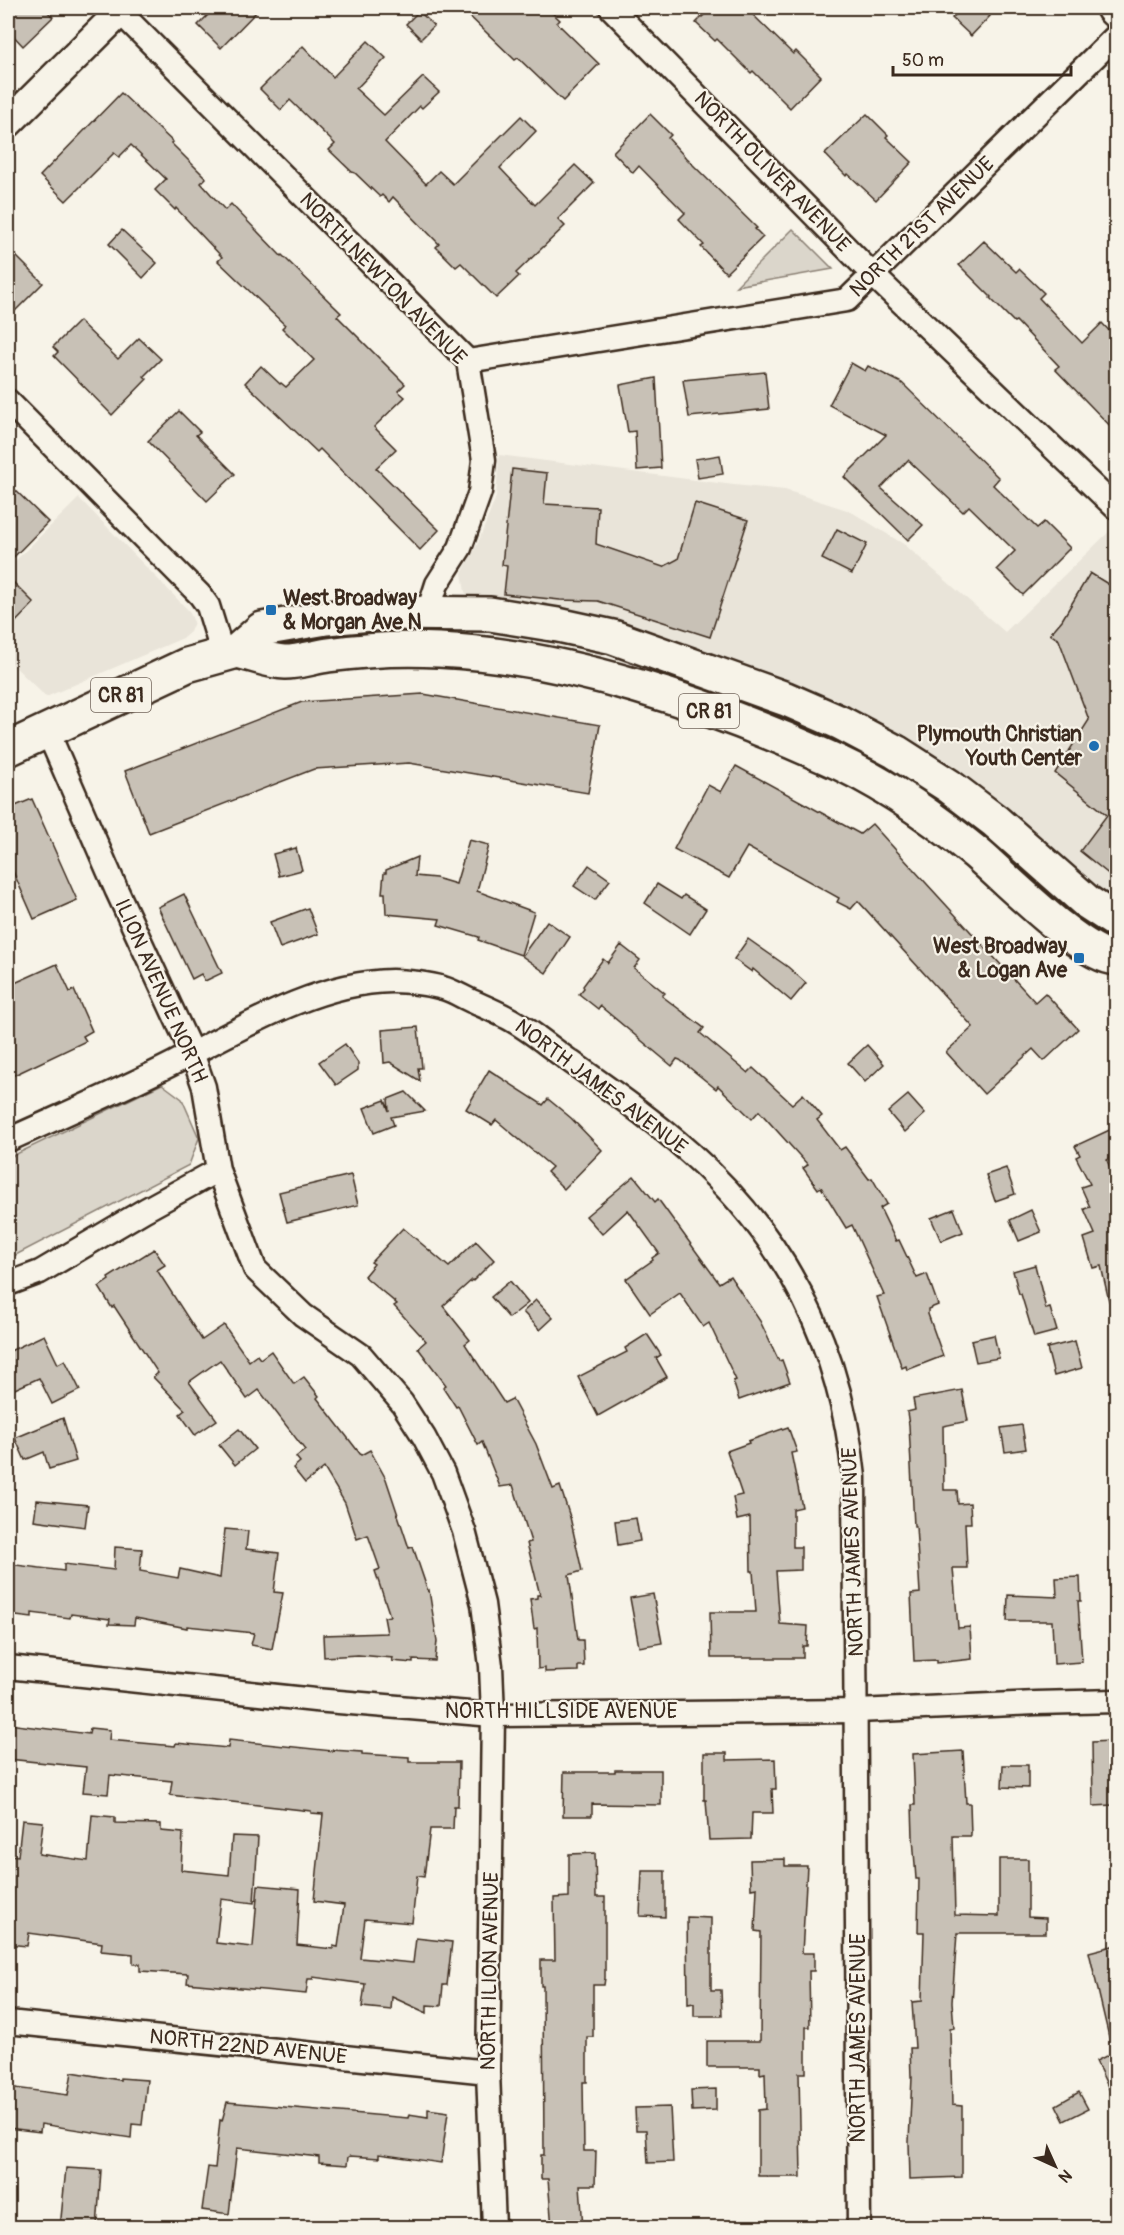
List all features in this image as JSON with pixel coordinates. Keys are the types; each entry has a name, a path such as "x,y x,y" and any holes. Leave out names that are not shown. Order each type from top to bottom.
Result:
{"main road":[{"path":"1113,8 1116,11"},
{"name":"CR 81","path":"8,749 187,665 230,653 262,628 326,618 428,612 490,614 613,637 786,699 842,723 896,752 949,786 995,821 1087,902 1116,921"},
{"name":"CR 81","path":"230,653 283,662 385,650 438,650 492,655 548,663 601,676 719,714 827,757 878,785 927,816 975,852 1066,932 1106,958 1116,958"}],"street":[{"name":"NORTH OLIVER AVENUE","path":"611,8 874,276 1116,508"},
{"path":"8,123 120,9"},
{"name":"NORTH NEWTON AVENUE","path":"120,9 468,362 484,460 480,492 460,548 437,584 428,612"},
{"name":"NORTH 21ST AVENUE","path":"468,362 847,300 1116,36"},
{"path":"8,401 200,595 208,606 230,653"},
{"name":"ILION AVENUE NORTH","path":"47,730 117,891 192,1053 204,1087 218,1170 255,1269 303,1315 361,1355 402,1403 443,1473 464,1531 483,1604 491,1666 493,1714"},
{"name":"NORTH JAMES AVENUE","path":"8,1140 192,1053 270,1013 352,986 392,981 443,987 507,1017 628,1102 691,1153 738,1201 767,1238 793,1275 817,1327 837,1380 850,1433 854,1477 857,1711 859,2228"},
{"path":"8,1284 40,1272 218,1170"},
{"name":"NORTH HILLSIDE AVENUE","path":"8,1667 315,1700 493,1714 857,1711 1116,1701"},
{"name":"NORTH ILION AVENUE","path":"493,1714 488,2072 494,2228"},
{"name":"NORTH 22ND AVENUE","path":"8,2022 488,2072"}],"shaded area":[{"path":"793,229 833,269 736,286"},
{"path":"499,455 785,490 850,511 905,545 1005,632 1116,525 1116,904 1074,871 989,795 944,761 864,717 771,675 648,637 470,599 465,592 462,573 478,543 496,497"},
{"path":"79,498 189,611 194,622 190,632 183,638 46,697 8,660 8,568"},
{"path":"162,1084 182,1099 199,1138 189,1165 8,1259 8,1158"}],"building":[{"path":"18,8 44,8 53,17 23,46 8,30 8,18"},
{"path":"215,8 260,8 221,48 198,25"},
{"path":"461,8 547,8 560,20 557,23 599,64 563,101 518,58 515,60"},
{"path":"711,8 746,8 793,54 796,51 821,76 790,108 753,71 751,73 717,39 715,41 696,23"},
{"path":"963,8 981,8 990,16 971,36 952,18"},
{"path":"419,11 434,26 421,39 406,24"},
{"path":"368,41 386,58 356,89 384,115 423,77 439,92 422,108 420,106 385,142 426,184 439,171 453,184 521,116 536,131 500,168 535,205 575,165 594,183 558,219 565,226 516,273 519,276 496,298 461,263 456,267 436,247 439,244 393,197 389,202 382,195 380,197 329,150 335,144 290,100 281,110 260,89 303,46 333,77"},
{"path":"121,93 173,142 171,143 206,178 201,183 225,210 231,204 341,313 337,316 405,384 398,391 405,397 374,427 396,449 376,468 439,530 420,550 320,449 317,452 245,383 261,366 286,387 314,360 282,328 285,325 218,261 222,257 176,208 175,210 155,190 166,179 131,145 119,157 114,153 66,201 40,176"},
{"path":"650,114 671,135 668,138 686,158 757,228 755,229 763,237 726,273 679,219 685,213 639,166 633,173 613,152"},
{"path":"867,114 888,135 886,137 912,162 876,200 848,174 846,176 825,154"},
{"path":"122,230 157,263 143,278 109,244"},
{"path":"984,241 1016,272 1019,269 1044,293 1039,298 1082,343 1102,323 1116,338 1116,432 1055,369 1059,366 959,265"},
{"path":"8,248 43,283 8,318"},
{"path":"79,321 118,359 139,338 161,359 144,376 147,379 112,415 54,356 58,352 53,347"},
{"path":"851,363 865,371 868,366 902,383 999,478 993,485 1037,528 1044,522 1070,548 1023,595 997,569 1015,551 969,506 963,512 908,460 881,488 923,525 908,540 844,477 886,435 829,405"},
{"path":"765,372 769,409 689,417 683,380"},
{"path":"656,378 661,468 637,470 635,431 628,432 620,385"},
{"path":"179,411 200,432 196,435 235,474 207,501 148,441"},
{"path":"720,455 723,474 698,478 695,459"},
{"path":"512,469 547,473 544,504 598,507 596,544 663,567 678,559 695,503 748,520 710,637 598,601 560,600 504,594 507,566 502,565"},
{"path":"8,483 48,522 8,563"},
{"path":"837,529 867,544 852,574 822,559"},
{"name":"Plymouth Christian Youth Center","path":"1090,573 1116,589 1116,880 1080,851 1107,815 1055,773 1089,720 1059,640 1050,634 1062,620"},
{"path":"8,577 34,603 8,630"},
{"path":"423,694 600,725 588,793 409,763 314,769 149,833 125,771 302,702"},
{"path":"736,766 860,834 872,824 1035,1002 1045,993 1078,1029 1044,1061 1033,1049 984,1094 946,1052 973,1027 858,901 851,909 837,902 839,898 747,847 729,878 674,849 708,785 721,792"},
{"path":"32,799 77,900 34,919 8,860 8,809"},
{"path":"469,840 489,845 477,891 534,912 521,955 478,940 479,937 438,925 440,919 386,914 385,893 382,893 386,870 417,857 415,876 436,878 456,884"},
{"path":"296,848 302,870 279,876 273,854"},
{"path":"589,865 610,880 595,900 574,886"},
{"path":"657,884 681,899 684,895 706,909 690,934 645,903"},
{"path":"184,894 222,973 205,981 201,974 192,979 158,907"},
{"path":"308,908 318,934 280,948 270,922"},
{"path":"547,921 570,937 546,973 522,956"},
{"path":"748,939 788,967 806,983 791,1001 753,969 752,972 734,959"},
{"path":"621,945 640,960 634,968 665,993 662,996 704,1028 700,1033 748,1073 753,1068 792,1104 803,1094 822,1116 817,1120 840,1150 845,1147 869,1179 872,1178 887,1204 880,1208 896,1241 899,1240 917,1278 927,1274 938,1305 928,1309 928,1314 943,1356 907,1370 906,1366 902,1368 877,1297 884,1295 852,1225 846,1228 821,1187 818,1189 803,1168 808,1165 759,1111 752,1119 718,1086 716,1089 680,1060 677,1059 672,1066 600,1006 598,1009 579,994 603,959 608,963"},
{"path":"57,964 70,992 74,990 92,1031 83,1036 86,1041 8,1078 8,986"},
{"path":"418,1027 422,1068 418,1068 420,1081 390,1062 384,1063 382,1030"},
{"path":"345,1044 358,1063 358,1070 336,1085 319,1062"},
{"path":"867,1045 884,1064 865,1082 848,1063"},
{"path":"489,1070 543,1105 548,1099 571,1118 602,1150 564,1189 547,1172 552,1167 496,1120 492,1125 466,1109"},
{"path":"406,1092 425,1111 391,1117 394,1125 374,1133 364,1108 385,1100 389,1111 388,1099"},
{"path":"908,1095 925,1114 905,1132 888,1112"},
{"path":"1116,1127 1116,1155 1107,1160 1116,1183 1116,1301 1109,1301 1101,1266 1093,1268 1084,1238 1095,1234 1084,1209 1090,1207 1081,1187 1090,1184 1076,1157 1080,1155 1075,1146"},
{"path":"1006,1168 1015,1194 995,1201 986,1175"},
{"path":"351,1175 358,1205 287,1222 279,1192"},
{"path":"634,1176 655,1202 658,1199 719,1283 730,1276 760,1321 779,1361 782,1360 790,1382 739,1400 733,1381 736,1380 709,1323 703,1327 680,1293 650,1314 626,1279 659,1253 628,1210 602,1234 586,1216"},
{"path":"954,1209 963,1232 941,1241 931,1218"},
{"path":"1031,1210 1041,1232 1019,1241 1010,1220"},
{"path":"403,1228 449,1267 476,1241 494,1260 443,1306 470,1340 465,1344 504,1403 512,1399 536,1444 553,1489 560,1486 570,1517 582,1571 569,1575 578,1640 583,1640 584,1666 578,1666 578,1671 545,1672 545,1668 538,1669 537,1628 534,1629 530,1599 540,1595 527,1543 531,1542 513,1485 500,1487 482,1442 478,1445 458,1406 456,1407 443,1387 446,1385 418,1348 426,1341 394,1306 397,1304 364,1276 374,1264 371,1262"},
{"path":"154,1249 165,1265 157,1270 202,1340 224,1325 249,1361 257,1355 260,1359 271,1351 294,1384 304,1377 319,1396 317,1398 361,1455 370,1450 386,1479 409,1548 413,1547 429,1590 437,1641 435,1661 413,1660 413,1663 392,1661 393,1658 358,1655 324,1657 323,1635 387,1633 384,1617 390,1616 375,1571 380,1569 368,1535 357,1539 345,1503 324,1468 305,1483 293,1468 300,1462 296,1457 305,1450 259,1390 247,1399 220,1360 189,1382 217,1420 195,1435 180,1414 185,1410 153,1377 158,1373 99,1287 109,1280 108,1278"},
{"path":"1035,1265 1046,1309 1050,1308 1057,1331 1034,1337 1013,1271"},
{"path":"510,1281 528,1303 509,1318 491,1297"},
{"path":"536,1300 553,1318 540,1330 523,1312"},
{"path":"647,1334 661,1355 656,1358 667,1377 598,1416 578,1377 627,1352 625,1348"},
{"path":"44,1335 58,1364 65,1360 80,1390 52,1404 39,1378 8,1392 8,1352"},
{"path":"994,1335 999,1358 976,1362 971,1340"},
{"path":"1075,1341 1082,1368 1054,1376 1047,1348"},
{"path":"962,1390 968,1421 943,1426 944,1490 957,1490 958,1504 970,1503 971,1523 965,1523 967,1568 953,1568 958,1628 970,1627 972,1659 937,1663 937,1660 914,1661 911,1594 920,1593 907,1412 915,1410 913,1399"},
{"path":"63,1418 76,1461 49,1469 44,1452 25,1460 15,1438"},
{"path":"1022,1425 1026,1449 1005,1452 1001,1428"},
{"path":"788,1427 797,1452 791,1453 802,1507 793,1509 793,1547 801,1547 801,1570 776,1571 780,1624 808,1626 807,1646 803,1646 803,1658 711,1658 710,1612 756,1612 753,1571 751,1571 750,1517 737,1520 733,1497 742,1495 727,1451"},
{"path":"239,1429 255,1449 235,1465 219,1445"},
{"path":"37,1500 88,1505 85,1527 34,1520"},
{"path":"636,1518 640,1541 618,1545 615,1521"},
{"path":"225,1529 248,1531 246,1549 279,1553 274,1592 283,1593 272,1649 251,1645 254,1633 187,1626 187,1628 135,1618 134,1625 109,1624 110,1619 71,1614 70,1618 32,1613 32,1618 8,1615 8,1564 64,1571 64,1564 114,1570 115,1547 142,1549 140,1571 178,1578 180,1569 220,1578"},
{"path":"1080,1577 1081,1601 1078,1601 1082,1662 1054,1664 1052,1621 1007,1621 1008,1595 1057,1597 1056,1578"},
{"path":"653,1594 662,1643 639,1647 630,1598"},
{"path":"8,1724 89,1734 90,1728 110,1730 109,1740 175,1746 176,1743 228,1748 229,1740 409,1757 409,1762 459,1762 458,1806 454,1806 453,1829 430,1829 424,1877 417,1876 412,1923 365,1919 360,1958 413,1963 416,1938 452,1942 447,1985 443,1985 441,2006 427,2005 427,2013 392,1997 391,2010 362,2007 365,1984 313,1977 313,1979 308,1979 306,1994 187,1983 188,1974 140,1971 140,1964 133,1964 133,1954 101,1951 102,1943 29,1933 27,1946 8,1944 10,1855 18,1856 22,1820 43,1822 39,1854 88,1861 92,1815 115,1817 115,1823 161,1824 161,1831 183,1833 181,1870 229,1875 232,1836 258,1837 254,1903 221,1899 216,1943 253,1947 258,1885 300,1889 297,1945 333,1949 333,1946 338,1947 344,1905 314,1901 323,1814 170,1795 172,1781 110,1775 108,1794 83,1792 86,1767 8,1759"},
{"path":"1111,1741 1113,1805 1093,1806 1092,1742"},
{"path":"963,1751 966,1803 970,1803 971,1836 953,1836 955,1915 999,1916 999,1859 1028,1859 1028,1917 1046,1918 1046,1933 957,1933 952,2002 954,2028 950,2029 952,2105 962,2106 962,2177 910,2179 912,2077 910,2048 915,2048 912,2002 922,2001 924,1932 918,1932 919,1879 916,1879 913,1837 912,1805 915,1805 913,1754"},
{"path":"704,1753 727,1753 727,1760 775,1759 776,1789 772,1789 773,1813 752,1813 751,1839 709,1840 706,1800 704,1800"},
{"path":"1003,1765 1028,1765 1028,1788 1002,1787"},
{"path":"615,1770 661,1770 661,1805 592,1804 592,1816 563,1816 564,1772 615,1772"},
{"path":"595,1853 596,1897 605,1897 605,1978 604,1985 593,1985 593,2037 587,2037 587,2082 583,2082 584,2151 596,2151 595,2185 580,2185 583,2228 552,2228 548,2179 541,2179 541,2155 544,2155 541,1960 555,1960 554,1898 569,1897 569,1854"},
{"path":"785,1859 785,1866 807,1866 802,1953 814,1953 814,1971 809,1971 810,2027 806,2027 806,2073 799,2073 801,2177 767,2177 758,2176 758,2110 766,2109 765,2073 760,2074 760,2067 707,2067 707,2041 760,2041 761,1932 755,1931 757,1888 751,1889 750,1860"},
{"path":"642,1871 665,1871 665,1917 640,1916"},
{"path":"687,1917 711,1918 711,1990 721,1990 722,2016 694,2016 694,2003 688,2004"},
{"path":"1116,1945 1116,2036 1109,2037 1089,1952"},
{"path":"1116,2051 1116,2104 1096,2061"},
{"path":"72,2072 120,2080 120,2078 147,2080 142,2125 132,2124 131,2138 41,2124 40,2132 8,2128 8,2087 68,2095"},
{"path":"716,2089 716,2110 692,2111 691,2090"},
{"path":"1079,2092 1088,2109 1064,2121 1056,2105"},
{"path":"227,2102 408,2118 409,2114 428,2117 428,2109 448,2112 441,2163 379,2154 379,2158 350,2156 347,2165 319,2163 319,2157 237,2148 229,2214 202,2210 208,2167 215,2168 220,2120 222,2121"},
{"path":"670,2107 673,2162 648,2163 646,2130 636,2130 635,2108"},
{"path":"66,2168 101,2170 97,2228 60,2228"}],"place":[{"name":"West Broadway & Morgan Ave N","path":"271,610"},
{"name":"Plymouth Christian Youth Center","path":"1094,746"},
{"name":"West Broadway & Logan Ave","path":"1079,958"}]}
